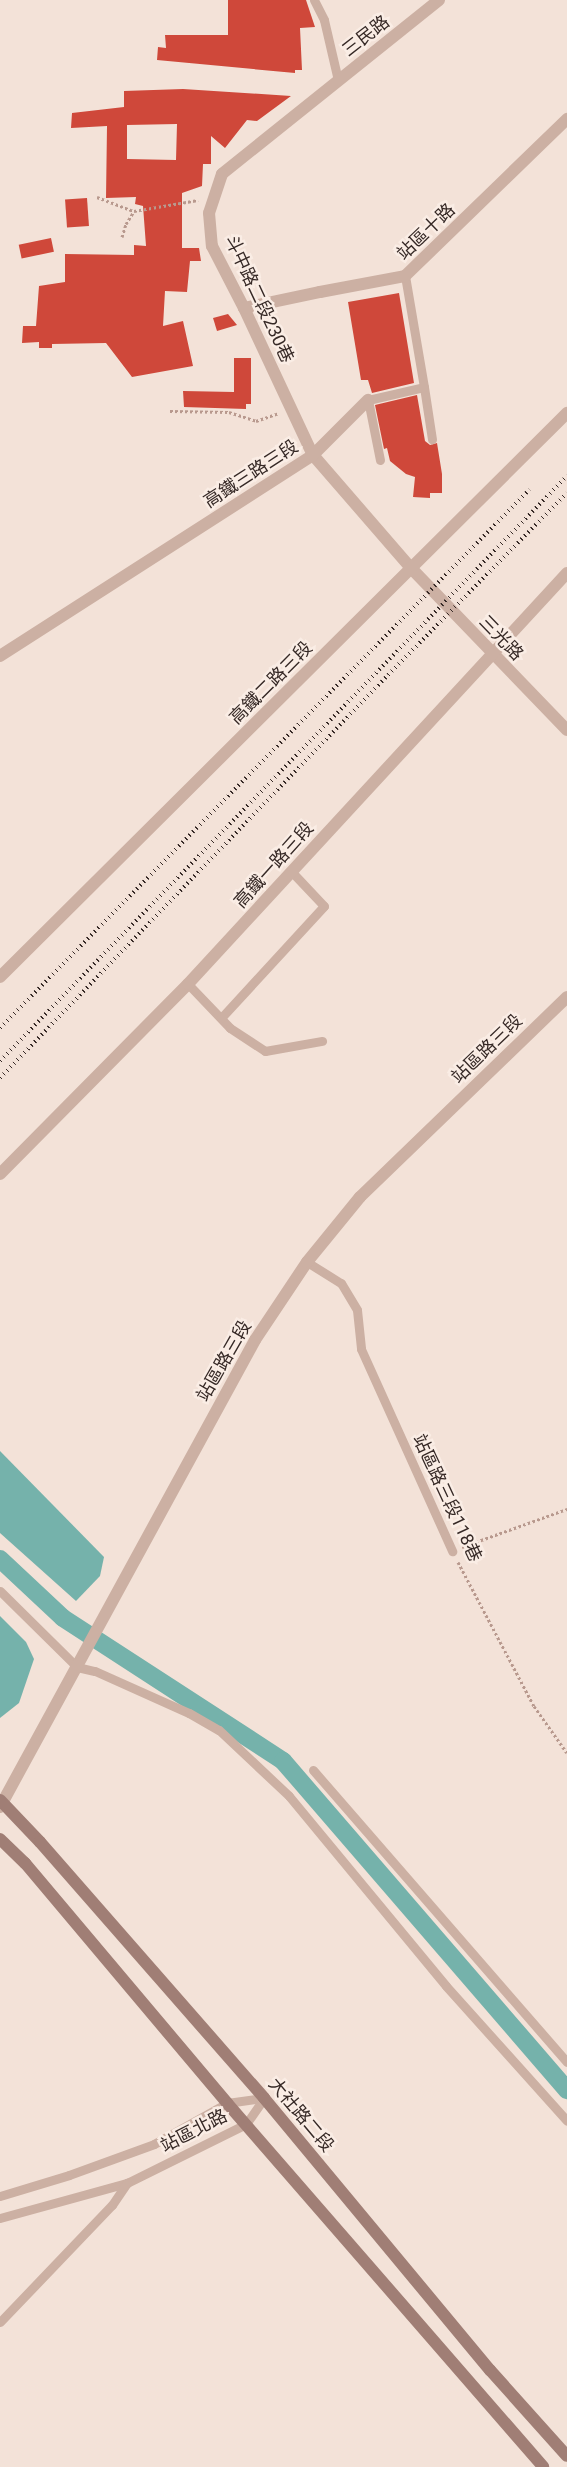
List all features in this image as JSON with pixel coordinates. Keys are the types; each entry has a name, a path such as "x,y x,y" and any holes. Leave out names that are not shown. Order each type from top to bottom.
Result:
{"street":[{"name":"三民路","path":"338,80 439,0"},
{"name":"斗中路二段230巷","path":"338,80 222,174 208,213 212,246 244,308 313,455 411,568"},
{"name":"站區十路","path":"244,308 405,276 567,119"},
{"name":"高鐵三路三段","path":"0,656 313,455 368,400"},
{"name":"高鐵二路三段","path":"0,976 567,413"},
{"name":"三光路","path":"411,568 567,730"},
{"name":"高鐵一路三段","path":"0,1174 188,984 491,653 567,573"},
{"name":"站區路三段","path":"1,1803 255,1340 306,1262 360,1198 567,997"},
{"name":"大社路二段","path":"1,1803 40,1842 264,2098 490,2370 567,2456"},
{"path":"0,1839 25,1863 227,2103 543,2467"}],"lane":[{"path":"314,0 324,20 338,80"},
{"path":"405,276 432,439"},
{"path":"380,460 368,400 424,387"},
{"path":"221,1018 324,906 291,871"},
{"path":"188,984 230,1028 265,1051 322,1041"},
{"name":"站區路三段118巷","path":"306,1262 342,1283 357,1310 361,1350 452,1551"},
{"path":"0,1591 76,1667 95,1671 190,1713 219,1730 289,1796 446,1986 567,2121"},
{"path":"313,1770 567,2062"},
{"name":"站區北路","path":"0,2196 69,2175 154,2144 227,2103 264,2098"},
{"name":"站區北路","path":"0,2218 127,2183 246,2124 264,2098"},
{"path":"0,2322 112,2205 127,2183"}],"path":[{"path":"97,197 134,211 214,197"},
{"path":"122,237 126,224 134,211"},
{"path":"170,411 230,412 256,421 291,408"},
{"path":"452,1551 567,1509"},
{"name":"站區路三段118巷","path":"452,1551 534,1706 567,1753"}],"water":[{"path":"0,1451 104,1557 100,1576 76,1601 0,1533"},
{"path":"0,1616 26,1642 34,1659 19,1703 0,1718"}],"building":[{"path":"228,0 306,0 315,27 300,28 302,70 295,70 295,73 157,60 158,47 166,48 165,35 228,35"},
{"path":"183,89 291,96 257,121 247,120 225,148 211,136 211,164 203,164 202,186 182,193 182,248 199,248 201,261 190,261 187,292 165,291 163,326 183,321 193,366 132,377 106,343 52,344 52,348 39,348 39,342 22,343 23,326 36,326 39,286 65,282 65,254 134,255 134,245 146,246 143,206 135,204 136,197 106,198 107,126 71,128 72,113 124,107 124,91","holes":["177,124 176,160 127,159 127,125"]},
{"path":"87,198 89,226 67,227 65,200"},
{"path":"51,238 54,252 22,259 19,245"},
{"path":"399,293 414,383 372,393 368,380 361,380 348,302"},
{"path":"228,314 237,325 217,331 213,318"},
{"path":"234,358 251,358 251,404 246,404 246,409 184,407 183,391 234,392"},
{"path":"417,395 425,441 430,445 437,443 442,474 442,493 430,493 430,498 413,497 415,477 406,474 390,461 387,448 384,449 375,405"}],"waterway":[{"path":"0,1559 63,1618 283,1761 567,2090"}],"railway":[{"path":"0,1061 567,476"},
{"path":"0,1028 529,490"},
{"path":"0,1078 388,675 567,493"}]}
